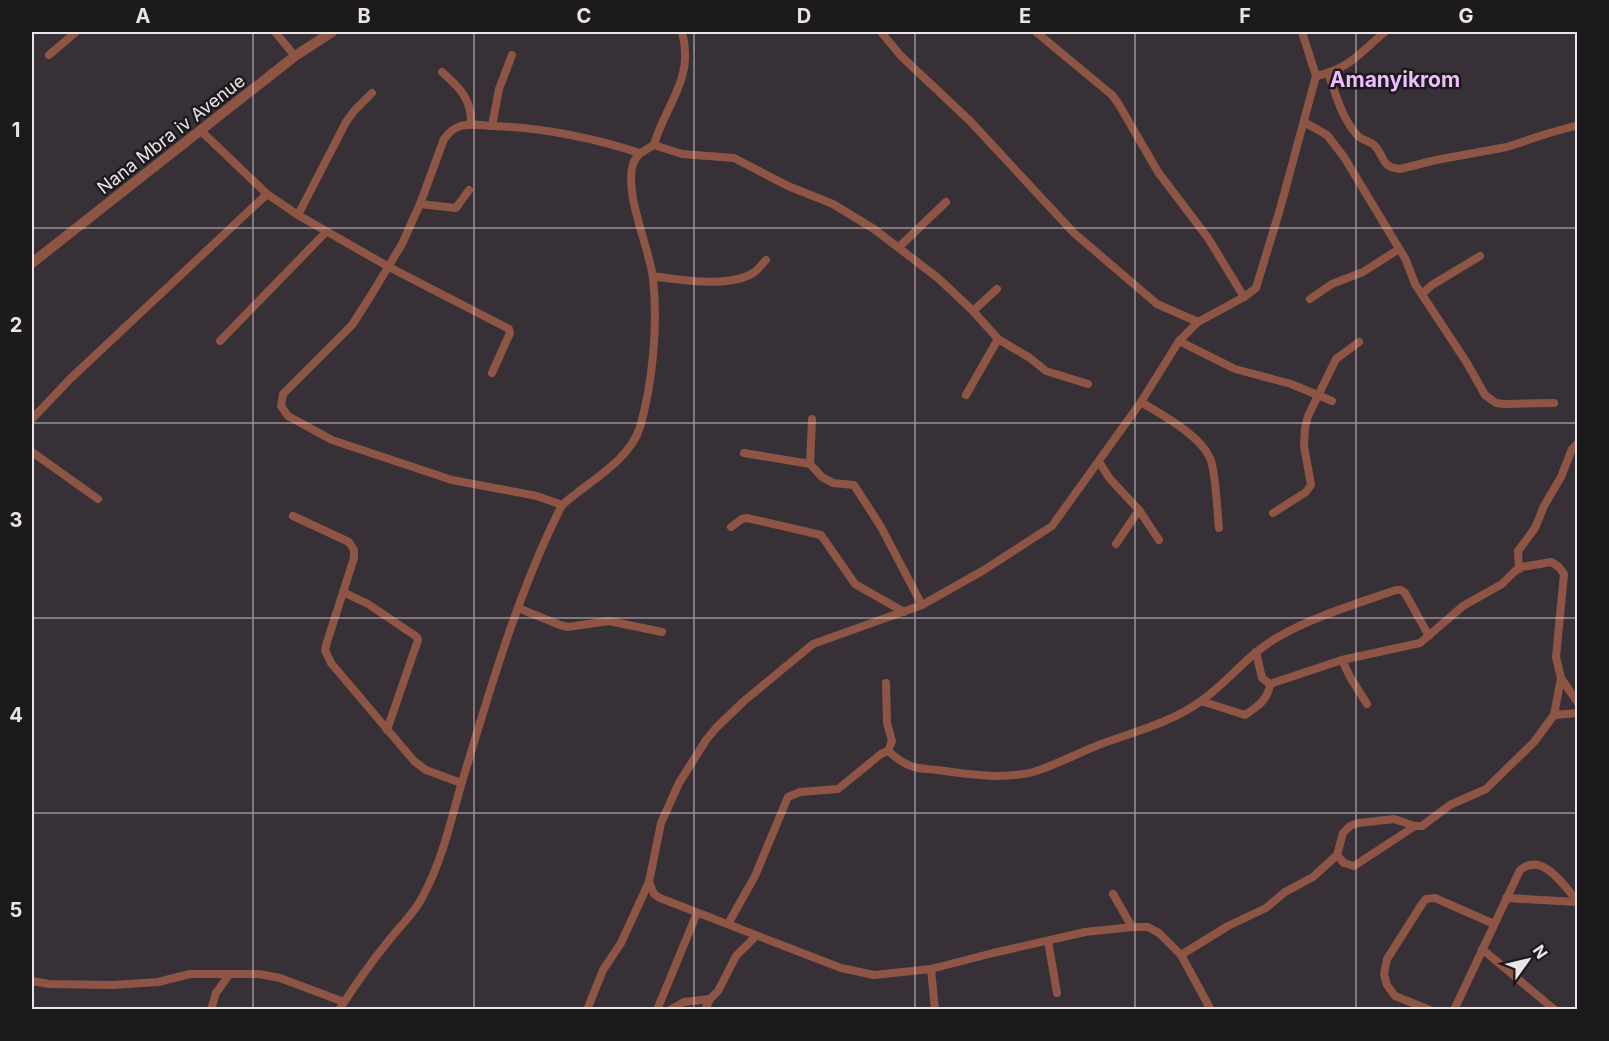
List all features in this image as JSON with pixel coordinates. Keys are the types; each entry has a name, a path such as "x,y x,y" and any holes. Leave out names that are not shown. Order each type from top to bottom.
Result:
{"street":[{"path":"49,55 76,32"},
{"path":"275,32 296,56"},
{"name":"Nana Mbra ⅳ Avenue","path":"32,263 296,56 332,32"},
{"path":"32,981 49,984 112,985 158,982 190,974 259,975 280,978 341,1008 424,895 445,841 461,783 518,608 562,505 620,458 639,429 650,378 654,344 652,276 632,193 633,165 640,153 654,145 657,134 683,81 682,32"},
{"path":"881,32 902,56 970,121 1074,233 1157,304 1198,322"},
{"path":"1036,32 1112,95 1158,172 1208,238 1244,297"},
{"path":"587,1010 603,970 621,943 649,882 661,823 668,804 696,754 716,728 757,689 813,644 922,605 1045,532 1056,521 1099,462 1141,402 1179,341 1198,322 1256,288 1316,76 1302,32"},
{"path":"1316,76 1351,62 1385,32"},
{"path":"492,126 499,89 512,55"},
{"path":"442,72 461,88 472,111 471,125"},
{"path":"1328,73 1339,106 1358,136 1374,145 1384,162 1394,168 1400,169 1507,147 1578,125"},
{"path":"298,215 346,122 372,93"},
{"path":"1304,122 1330,138 1344,157 1399,249 1422,294 1487,397 1496,403 1504,404 1554,403"},
{"path":"562,505 537,496 466,484 437,476 332,440 288,416 281,406 283,394 352,325 402,244 420,204 444,139 451,131 471,125 539,130 640,153"},
{"path":"200,130 267,194 298,215 389,267 509,329 510,333 492,373"},
{"path":"654,145 682,154 734,158 788,186 833,204 899,247 938,278 974,311 998,339 1030,358 1046,371 1059,377 1088,384"},
{"path":"420,204 456,208 469,190"},
{"path":"32,419 70,379 267,194"},
{"path":"899,247 946,202"},
{"path":"220,341 326,231"},
{"path":"1310,299 1332,284 1363,272 1399,249"},
{"path":"1422,294 1432,285 1480,256"},
{"path":"652,276 701,281 726,280 751,274 766,260"},
{"path":"974,311 997,289"},
{"path":"966,395 998,339"},
{"path":"1179,341 1234,369 1274,379 1332,401"},
{"path":"1273,513 1306,492 1311,485 1305,457 1305,428 1317,394 1336,358 1359,342"},
{"path":"1141,402 1184,430 1196,440 1210,458 1219,528"},
{"path":"810,464 812,419"},
{"path":"1519,568 1518,551 1535,528 1544,506 1561,477 1572,449 1578,443"},
{"path":"32,452 98,499"},
{"path":"744,453 810,464 827,481 856,487 922,605"},
{"path":"1099,462 1110,479 1139,510 1159,540"},
{"path":"1116,544 1139,510"},
{"path":"293,516 349,542 355,553 327,642 325,650 327,658 387,730 420,765 444,778 461,783"},
{"path":"731,527 747,518 821,536 855,584 904,612"},
{"path":"1270,684 1342,660 1417,644 1430,636 1463,606 1502,584 1519,568 1551,562 1564,574 1556,657 1561,678 1578,703"},
{"path":"888,751 907,765 922,769 965,775 997,776 1031,773 1104,743 1149,728 1201,701 1256,652 1295,627 1341,608 1399,589 1405,593 1430,636"},
{"path":"343,592 368,604 417,637 418,640 387,730"},
{"path":"518,608 568,627 609,621 662,632"},
{"path":"1256,652 1262,678 1270,684"},
{"path":"1342,660 1367,704"},
{"path":"1181,955 1228,926 1266,908 1285,892 1313,877 1337,855 1342,833 1350,826 1394,819 1422,826 1450,805 1486,789 1534,742 1554,715 1561,678"},
{"path":"728,924 754,876 788,797 800,792 838,789 881,754 888,751 892,741 887,723 886,683"},
{"path":"1201,701 1245,715 1268,696 1270,684"},
{"path":"1554,715 1578,713"},
{"path":"1337,855 1344,863 1354,866 1415,826"},
{"path":"1454,1010 1520,870 1524,867 1544,867 1552,872 1577,902"},
{"path":"649,882 654,894 660,898 841,968 865,974 890,975 931,969 1085,932 1148,927 1152,928 1181,955 1210,1010"},
{"path":"1113,894 1132,927"},
{"path":"1430,1010 1395,996 1387,985 1384,974 1387,959 1422,904 1426,899 1435,898 1494,924"},
{"path":"1506,898 1577,902"},
{"path":"657,1010 697,913"},
{"path":"705,1010 710,999 718,991 736,956 756,936"},
{"path":"1048,941 1057,993"},
{"path":"1482,949 1555,1010"},
{"path":"931,969 935,1010"},
{"path":"211,1010 216,993 230,975"},
{"path":"670,1010 684,1002 710,999"}],"district":[{"name":"Amanyikrom","path":"1395,79"}]}
